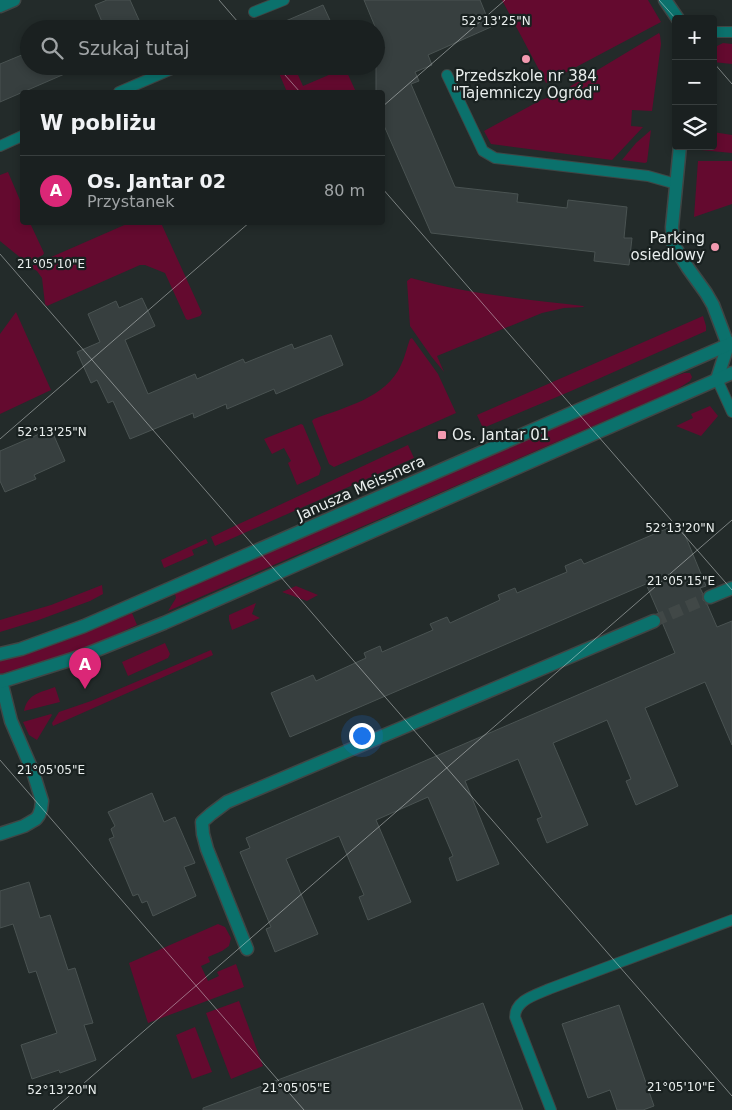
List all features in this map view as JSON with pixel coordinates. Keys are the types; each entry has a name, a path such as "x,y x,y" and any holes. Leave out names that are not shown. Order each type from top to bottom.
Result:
{"street":[{"path":"0,6 14,0"},
{"path":"671,2 676,15"},
{"path":"680,150 672,235 673,244 713,305 730,344 717,379"},
{"name":"Janusza Meissnera","path":"0,654 21,649 84,626 730,344"},
{"path":"0,834 24,826 36,819 41,809 42,801 33,772 11,720 0,681 82,656 164,623 732,372"},
{"path":"710,598 732,588"},
{"path":"247,949 207,849 203,834 202,822 211,814 228,802 654,621"}],"lane":[{"path":"254,12 284,0"},
{"path":"717,32 732,32"},
{"path":"124,90 158,75"},
{"path":"447,75 483,151 495,158 648,176 676,184"},
{"path":"0,146 20,137"},
{"path":"717,379 732,412"},
{"path":"550,1110 515,1017 517,1006 549,989 732,920"}],"shaded area":[{"path":"502,0 648,0 661,22 546,83"},
{"path":"659,33 661,44 652,111 632,110 631,126 643,127 612,160 491,144 484,131 541,100 556,95"},
{"path":"723,43 732,44 732,64 717,62 717,46"},
{"path":"280,75 298,75 303,86 329,75 348,75 355,90 286,90"},
{"path":"651,130 647,162 622,160 636,143"},
{"path":"717,133 732,135 732,153 701,150 717,150"},
{"path":"698,161 732,161 732,204 694,217"},
{"path":"8,172 20,200 20,225 31,225 44,253 27,263 0,241 0,175"},
{"path":"124,225 162,225 202,313 200,316 186,319 165,273 145,265 140,265 47,306 45,304 42,278 32,268 33,265"},
{"path":"411,278 475,292 584,307 564,308 542,313 437,356 444,372 410,326 407,281"},
{"path":"16,312 51,390 0,414 0,334"},
{"path":"703,316 706,331 483,428 477,415"},
{"path":"412,338 438,374 456,413 334,467 329,464 312,421 364,400 385,386 401,365"},
{"path":"684,373 690,373 692,377 690,381 676,390 168,611 176,598 175,594 551,429"},
{"path":"710,406 718,416 701,436 676,426 693,418 691,414"},
{"path":"301,424 321,468 319,475 297,485 288,463 291,461 284,448 272,454 264,439"},
{"path":"408,445 414,458 215,546 211,537"},
{"path":"206,539 208,543 192,550 194,555 164,568 161,560"},
{"path":"102,585 103,594 90,601 0,632 0,620 51,605"},
{"path":"296,586 318,595 307,601 282,592"},
{"path":"256,603 252,614 260,618 232,630 229,615"},
{"path":"132,613 137,625 71,653 0,674 0,661 67,640"},
{"path":"165,643 170,654 168,658 128,676 122,662"},
{"path":"211,650 213,655 53,726 52,723 59,712 91,701"},
{"path":"55,687 60,702 24,711 28,700 40,692"},
{"path":"51,714 37,740 29,735 23,722"},
{"path":"218,924 225,927 231,938 229,946 208,957 210,962 201,966 208,981 219,976 217,972 236,964 244,987 148,1023 129,963"},
{"path":"239,1001 263,1066 231,1079 206,1013"},
{"path":"195,1027 212,1072 192,1079 176,1035"}],"building":[{"path":"107,0 130,0 139,20 101,20 95,5"},
{"path":"364,0 480,0 491,27 428,55 432,65 415,72 419,81 411,84 455,187 518,194 517,202 567,208 568,200 627,207 624,238 632,238 629,265 594,261 595,252 431,233 385,128 385,90 376,90 376,75 385,75 385,20 372,20"},
{"path":"323,5 330,20 288,20"},
{"path":"20,56 20,75 62,75 28,90 20,90 20,93 0,102 0,64"},
{"path":"142,298 155,326 125,340 148,394 195,374 197,379 243,359 245,363 292,344 294,349 331,335 343,365 276,394 274,389 227,409 226,404 194,418 193,413 130,439 113,401 108,403 97,380 91,383 77,352 100,342 88,314 116,301 119,308"},
{"path":"51,429 65,461 34,475 36,479 5,492 0,481 0,451"},
{"path":"680,523 706,586 700,588 703,600 707,604 717,627 732,621 732,745 705,682 645,708 678,786 636,805 626,781 631,779 607,720 553,743 588,825 547,843 537,819 542,817 518,759 465,781 499,864 457,881 449,858 453,856 428,797 376,820 411,902 368,920 359,897 364,895 339,836 286,859 318,934 275,952 266,929 271,927 240,852 250,848 246,838 675,653 662,618 646,584 290,737 271,693 313,675 316,681 366,658 364,653 380,646 382,652 433,630 430,624 447,617 450,623 500,600 498,595 515,588 517,593 567,572 565,566 581,559 584,564"},
{"path":"152,793 164,822 175,817 195,863 184,867 196,896 153,916 147,901 142,903 138,894 133,896 109,839 114,837 111,829 115,826 108,812"},
{"path":"29,882 40,918 50,915 68,970 75,968 93,1023 84,1025 96,1060 60,1073 59,1070 32,1079 21,1045 57,1033 36,971 29,973 13,924 0,928 0,891"},
{"path":"483,1003 523,1110 203,1110 203,1108"},
{"path":"619,1005 654,1106 643,1110 617,1110 610,1090 588,1098 562,1024"}],"tunnel":[{"path":"654,621 710,597"}],"place":[{"name":"Przedszkole nr 384 \"Tajemniczy Ogród\"","path":"526,59"},
{"name":"Parking osiedlowy","path":"715,247"},
{"name":"Os. Jantar 01","path":"442,435"},
{"name":"Os. Jantar 02","path":"85,689"}]}
